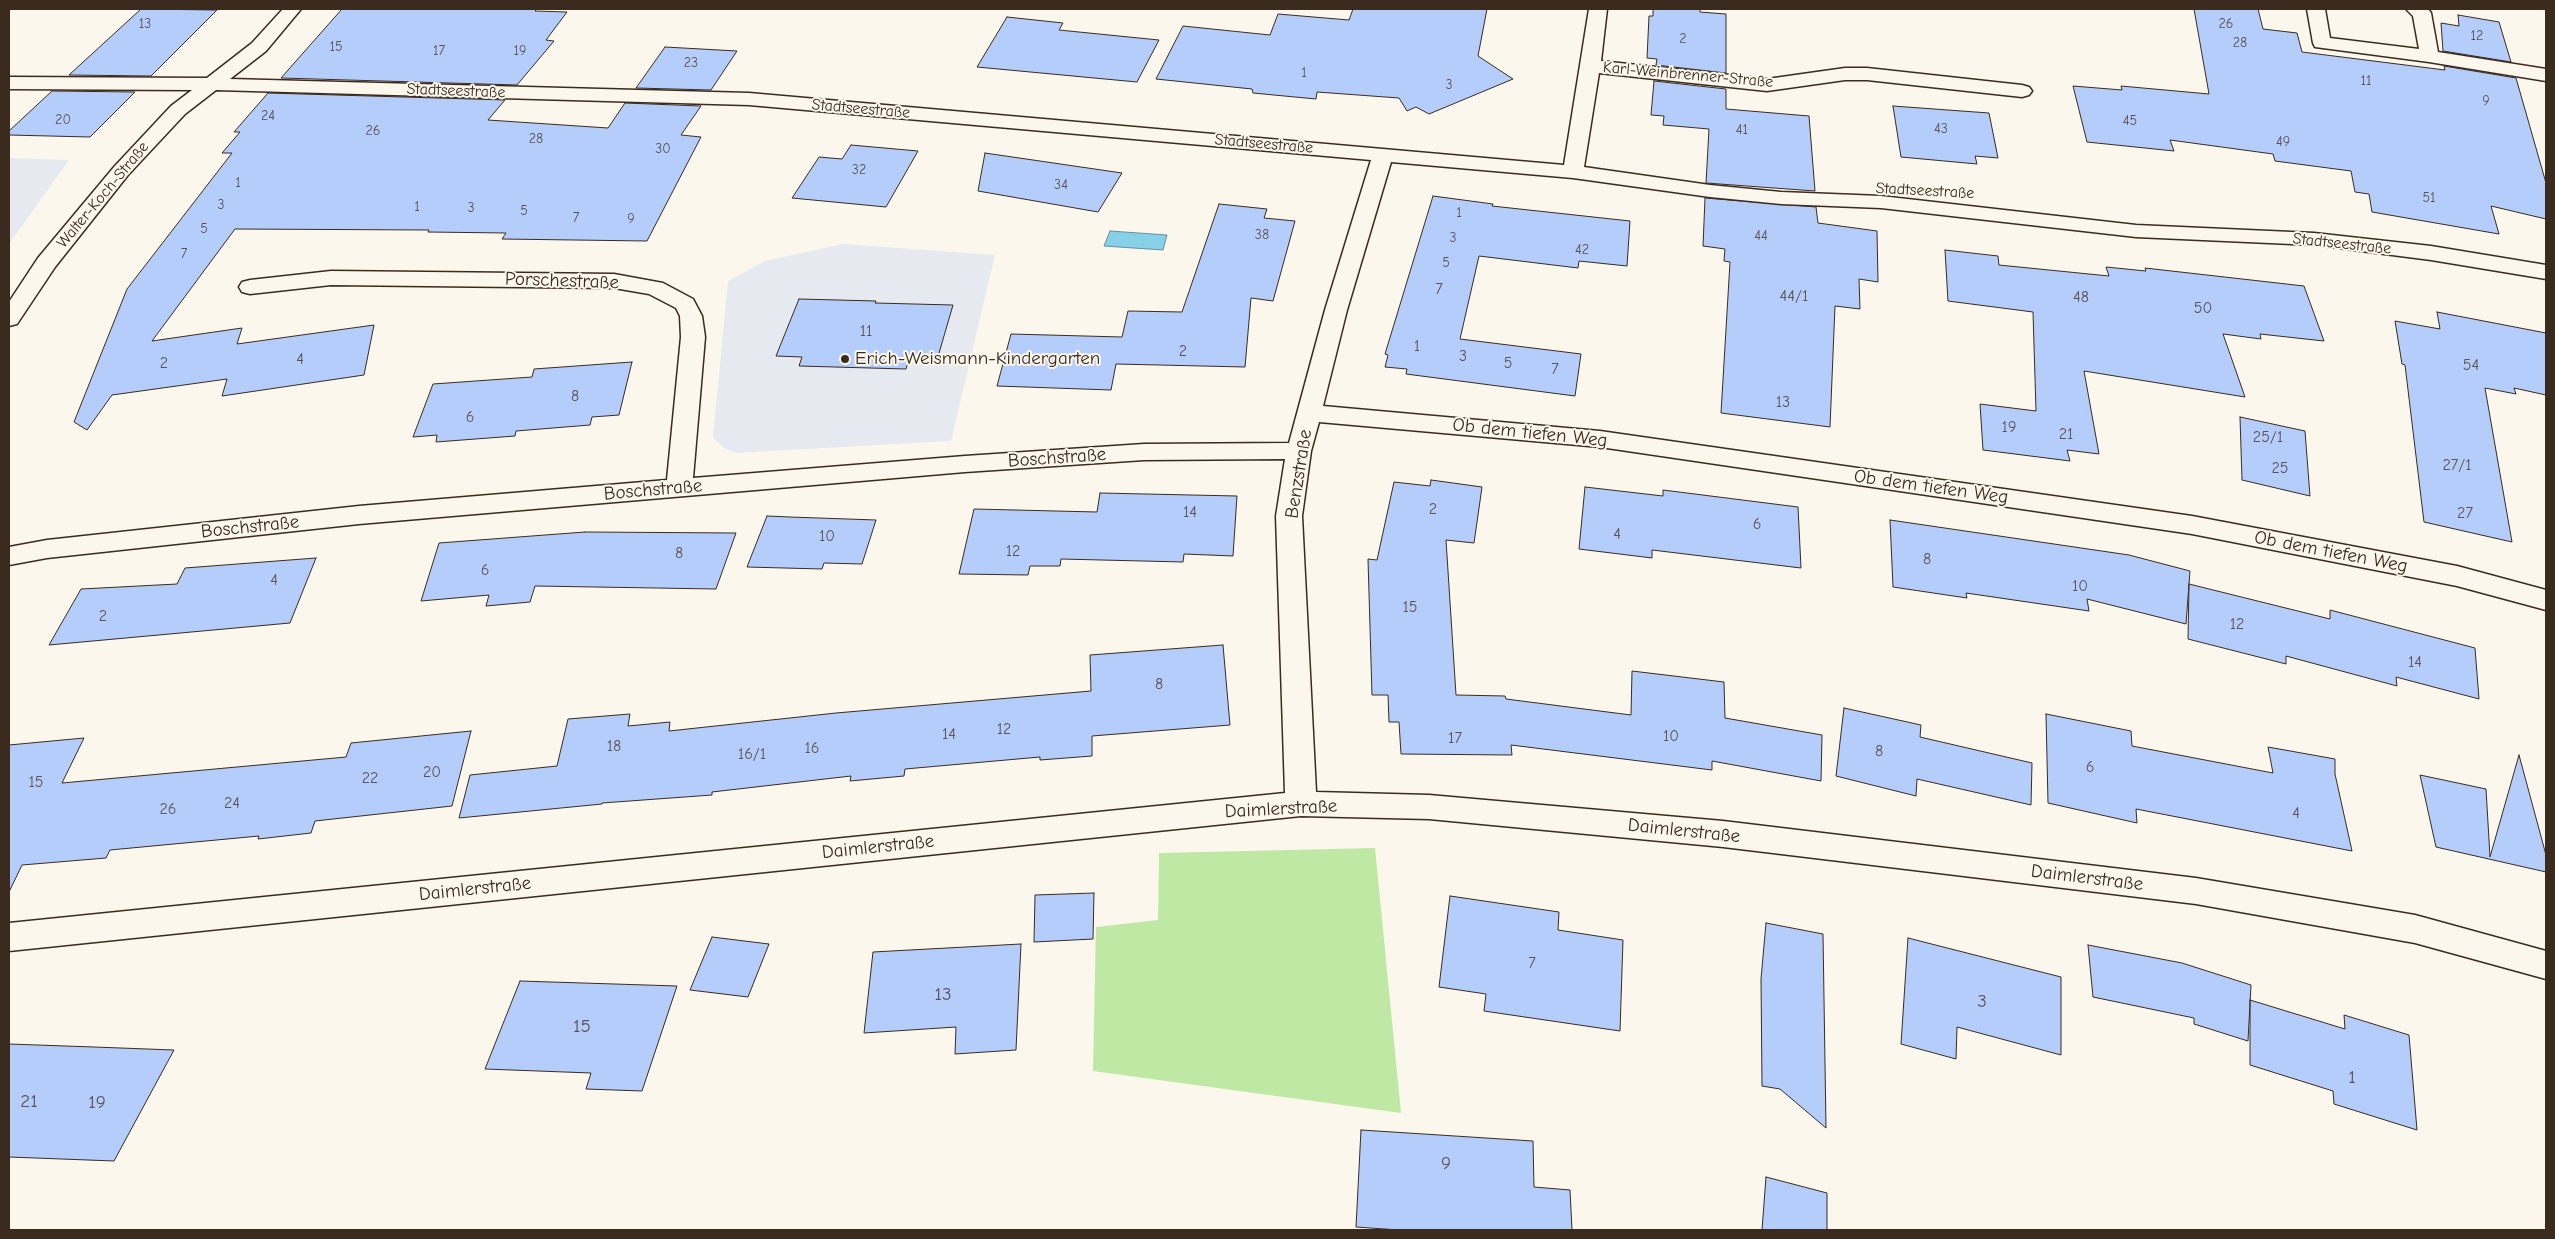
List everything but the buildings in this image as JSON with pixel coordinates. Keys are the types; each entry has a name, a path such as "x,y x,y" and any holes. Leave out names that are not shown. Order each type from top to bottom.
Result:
{"street":[{"name":"Walter-Koch-Straße","path":"9,319 46,263 121,171 178,110 259,47 292,9"},
{"name":"Karl-Weinbrenner-Straße","path":"1573,172 1591,66 1598,9"},
{"path":"2316,9 2322,43 2430,56 2546,75"},
{"path":"2414,9 2422,13 2430,56"},
{"name":"Karl-Weinbrenner-Straße","path":"1591,66 1767,85 1845,74 1867,74 2022,91"},
{"name":"Stadtseestraße","path":"9,83 211,84 749,99 1573,172 1710,191 1781,198 1882,202 2136,231 2314,239 2431,253 2526,267 2546,272"},
{"name":"Benzstraße","path":"1301,804 1290,516 1299,452 1309,413 1336,310 1383,154"},
{"name":"Porschestraße","path":"250,288 331,278 614,281 655,288 685,304 691,316 693,337 680,488"},
{"name":"Ob dem tiefen Weg","path":"1309,413 1600,440 2192,525 2456,576 2546,600"},
{"name":"Boschstraße","path":"9,556 47,549 359,515 680,488 1144,452 1235,450 1299,452"},
{"name":"Daimlerstraße","path":"9,937 1301,804 1429,807 1723,834 2196,891 2415,929 2546,965"}],"shaded area":[{"path":"9,158 69,160 9,244"},
{"name":"Erich-Weismann-Kindergarten","path":"843,244 995,255 951,441 736,453 724,448 713,437 728,281 765,261"}],"green space":[{"path":"1375,848 1401,1113 1093,1071 1096,927 1158,920 1159,853"}],"water":[{"path":"1110,231 1167,235 1163,250 1104,246"}],"place":[{"name":"Erich-Weismann-Kindergarten","path":"845,359"}]}
